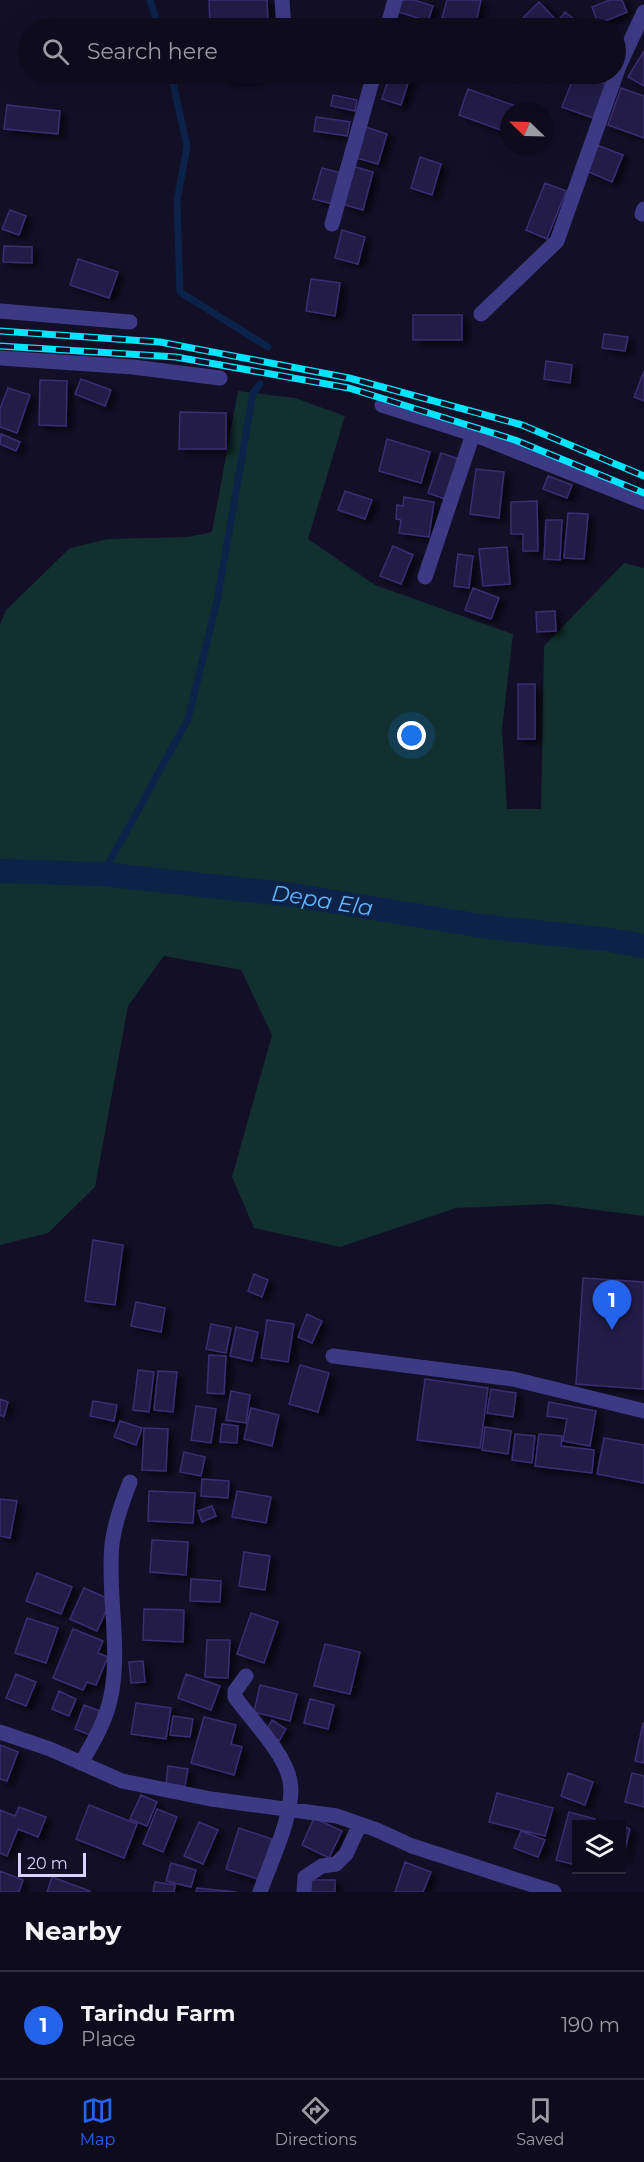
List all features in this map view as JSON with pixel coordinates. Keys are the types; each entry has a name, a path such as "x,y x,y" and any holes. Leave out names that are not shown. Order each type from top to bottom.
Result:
{"street":[{"path":"282,0 283,18"},
{"path":"390,18 395,0"},
{"path":"626,51 644,11 642,0"},
{"path":"332,224 371,84"},
{"path":"482,314 557,242 613,84"},
{"path":"0,311 130,322"},
{"path":"0,358 132,367 219,378"},
{"path":"382,405 473,434 644,502"},
{"path":"425,577 473,434"},
{"path":"333,1356 513,1379 644,1412"},
{"path":"81,1762 100,1733 111,1696 114,1645 112,1545 118,1513 130,1482"},
{"path":"246,1676 235,1691 235,1697 284,1765 291,1782 287,1811 260,1892"},
{"path":"0,1732 81,1762 129,1783 287,1811 310,1811 360,1824 412,1846 554,1892"},
{"path":"304,1892 305,1877 322,1866 336,1864 346,1854 360,1824"}],"green space":[{"path":"238,391 295,398 345,416 308,539 375,585 513,634 502,729 507,809 541,809 544,646 624,563 644,568 644,1216 550,1204 456,1208 340,1247 254,1228 232,1177 272,1035 241,970 164,956 128,1006 95,1187 48,1233 0,1245 0,624 6,610 70,548 108,539 188,537 212,532"}],"building":[{"path":"209,0 267,0 268,18 210,18"},
{"path":"398,0 414,0 433,6 429,18 418,18 395,11"},
{"path":"447,0 481,0 477,18 442,18"},
{"path":"610,0 622,0 627,12 612,18 596,18 592,7"},
{"path":"539,2 554,18 523,18"},
{"path":"565,12 573,18 560,18"},
{"path":"644,51 644,86 628,77"},
{"path":"387,84 408,84 401,105 382,99"},
{"path":"571,84 606,84 593,118 562,107"},
{"path":"621,88 644,96 644,138 608,125"},
{"path":"468,89 504,102 500,102 500,130 459,115"},
{"path":"333,95 357,100 355,111 331,106"},
{"path":"7,105 60,111 58,134 4,129"},
{"path":"316,117 350,122 347,136 314,131"},
{"path":"363,126 387,134 378,164 353,157"},
{"path":"597,145 623,155 612,182 587,171"},
{"path":"420,157 441,164 432,195 411,188"},
{"path":"352,166 373,172 363,210 342,204"},
{"path":"322,168 341,173 333,204 313,199"},
{"path":"545,183 566,191 547,239 526,230"},
{"path":"10,210 26,216 19,235 2,229"},
{"path":"342,230 365,237 358,264 335,258"},
{"path":"4,246 32,247 32,263 3,262"},
{"path":"78,259 118,272 109,298 70,285"},
{"path":"311,279 340,283 335,316 306,311"},
{"path":"413,315 462,315 462,340 413,340"},
{"path":"604,334 628,337 625,351 602,348"},
{"path":"546,361 572,365 570,383 544,379"},
{"path":"644,371 644,401 634,397"},
{"path":"81,379 111,390 105,406 75,394"},
{"path":"40,380 67,381 66,426 39,425"},
{"path":"8,388 30,395 17,433 0,427 0,409"},
{"path":"180,412 226,413 226,449 179,449"},
{"path":"1,434 20,442 16,451 0,444"},
{"path":"387,439 430,452 421,483 379,471"},
{"path":"441,453 459,459 445,499 428,493"},
{"path":"476,469 504,472 499,518 470,514"},
{"path":"548,476 572,485 567,498 543,489"},
{"path":"345,491 372,500 365,519 338,510"},
{"path":"404,497 434,502 429,537 399,533 401,520 396,519 397,505 403,506"},
{"path":"537,501 538,551 523,551 523,534 511,534 511,502"},
{"path":"568,513 588,514 584,559 564,558"},
{"path":"546,520 562,520 560,560 544,559"},
{"path":"393,546 413,555 401,584 380,576"},
{"path":"507,547 510,584 483,586 479,549"},
{"path":"458,554 473,556 469,588 454,586"},
{"path":"473,588 499,598 491,619 465,610"},
{"path":"555,611 556,631 537,632 536,612"},
{"path":"518,684 535,684 535,739 518,739"},
{"path":"93,1240 123,1245 115,1305 85,1301"},
{"path":"254,1274 268,1280 262,1297 248,1291"},
{"path":"583,1278 644,1282 643,1389 576,1384"},
{"path":"136,1302 165,1308 161,1332 131,1326"},
{"path":"307,1314 322,1321 312,1343 298,1337"},
{"path":"267,1320 294,1324 288,1362 261,1358"},
{"path":"211,1324 231,1328 226,1353 206,1349"},
{"path":"236,1327 258,1332 252,1361 230,1356"},
{"path":"209,1355 226,1356 224,1394 207,1393"},
{"path":"300,1365 329,1373 318,1412 289,1404"},
{"path":"138,1370 154,1372 149,1412 133,1410"},
{"path":"158,1371 177,1372 173,1412 154,1410"},
{"path":"425,1379 488,1388 480,1448 417,1440"},
{"path":"491,1389 516,1393 513,1417 487,1413"},
{"path":"231,1391 250,1395 246,1423 226,1420"},
{"path":"0,1399 8,1402 4,1417 0,1415"},
{"path":"93,1401 117,1405 114,1421 90,1416"},
{"path":"549,1402 596,1411 590,1446 563,1441 567,1419 547,1416"},
{"path":"196,1406 216,1409 211,1443 191,1440"},
{"path":"251,1408 279,1415 272,1446 244,1439"},
{"path":"120,1421 142,1428 136,1445 114,1437"},
{"path":"222,1424 238,1426 237,1443 220,1442"},
{"path":"485,1427 511,1431 508,1454 482,1450"},
{"path":"144,1428 168,1429 166,1471 142,1470"},
{"path":"515,1434 535,1436 532,1463 512,1460"},
{"path":"539,1434 562,1436 561,1446 594,1450 592,1473 535,1466"},
{"path":"604,1438 644,1445 644,1483 597,1474"},
{"path":"184,1452 205,1457 201,1476 180,1472"},
{"path":"202,1479 229,1481 228,1498 201,1496"},
{"path":"149,1491 195,1493 193,1523 148,1521"},
{"path":"237,1491 271,1497 266,1523 232,1517"},
{"path":"0,1499 17,1501 10,1538 0,1536"},
{"path":"212,1506 216,1516 202,1522 198,1511"},
{"path":"152,1540 188,1542 186,1575 150,1572"},
{"path":"244,1552 270,1556 265,1590 239,1586"},
{"path":"37,1573 72,1587 61,1614 26,1601"},
{"path":"191,1579 221,1581 220,1602 190,1601"},
{"path":"84,1588 111,1600 97,1631 70,1619"},
{"path":"144,1609 184,1610 183,1642 143,1640"},
{"path":"251,1613 278,1622 264,1663 237,1654"},
{"path":"27,1618 58,1628 46,1663 15,1653"},
{"path":"73,1629 103,1641 98,1653 108,1657 96,1685 87,1682 83,1690 53,1678"},
{"path":"207,1640 230,1640 228,1678 205,1677"},
{"path":"325,1644 360,1652 350,1694 314,1686"},
{"path":"143,1661 145,1682 131,1683 129,1662"},
{"path":"16,1674 36,1682 26,1706 6,1698"},
{"path":"186,1674 220,1686 211,1710 178,1698"},
{"path":"260,1685 297,1694 290,1721 254,1712"},
{"path":"59,1691 76,1699 69,1716 52,1709"},
{"path":"310,1699 334,1705 328,1729 304,1723"},
{"path":"136,1703 171,1708 166,1739 131,1734"},
{"path":"84,1705 100,1711 90,1735 75,1729"},
{"path":"173,1716 193,1719 190,1737 170,1735"},
{"path":"204,1717 236,1725 231,1744 242,1747 234,1775 191,1763"},
{"path":"272,1720 286,1729 279,1741 265,1732"},
{"path":"644,1723 644,1763 635,1761"},
{"path":"0,1745 18,1752 7,1781 0,1779"},
{"path":"168,1766 188,1769 185,1786 166,1784"},
{"path":"568,1773 593,1782 585,1805 561,1796"},
{"path":"632,1773 644,1776 644,1807 625,1802"},
{"path":"497,1793 553,1808 545,1836 489,1822"},
{"path":"141,1795 157,1802 147,1826 130,1819"},
{"path":"89,1805 137,1824 124,1858 76,1839"},
{"path":"19,1807 46,1817 38,1837 18,1829 7,1856 0,1853 0,1810 15,1816"},
{"path":"157,1809 177,1817 163,1852 143,1844"},
{"path":"569,1812 595,1819 572,1820 572,1864 556,1860"},
{"path":"314,1818 342,1831 329,1858 302,1845"},
{"path":"199,1822 218,1830 203,1864 184,1856"},
{"path":"239,1828 272,1839 258,1879 226,1869"},
{"path":"626,1828 630,1829 626,1846"},
{"path":"521,1831 545,1840 538,1857 514,1848"},
{"path":"405,1862 431,1872 423,1892 395,1892"},
{"path":"171,1863 196,1870 191,1887 166,1881"},
{"path":"0,1871 23,1880 19,1892 0,1892"},
{"path":"52,1877 90,1891 90,1892 47,1892"},
{"path":"310,1880 335,1880 335,1892 310,1892"},
{"path":"155,1882 175,1885 174,1892 153,1892"},
{"path":"197,1888 237,1892 196,1892"}],"waterway":[{"path":"150,0 156,18"},
{"path":"173,84 187,146 177,201 180,292 268,347"},
{"path":"103,874 188,719 217,601 253,393 260,384"},
{"name":"Depa Ela","path":"0,871 103,874 293,895 488,927 604,939 644,946"}],"railway":[{"path":"0,331 160,342 349,378 522,425 644,476"},
{"path":"0,346 176,357 349,388 515,440 644,493"}],"place":[{"name":"Tarindu Farm","path":"612,1330"}]}
